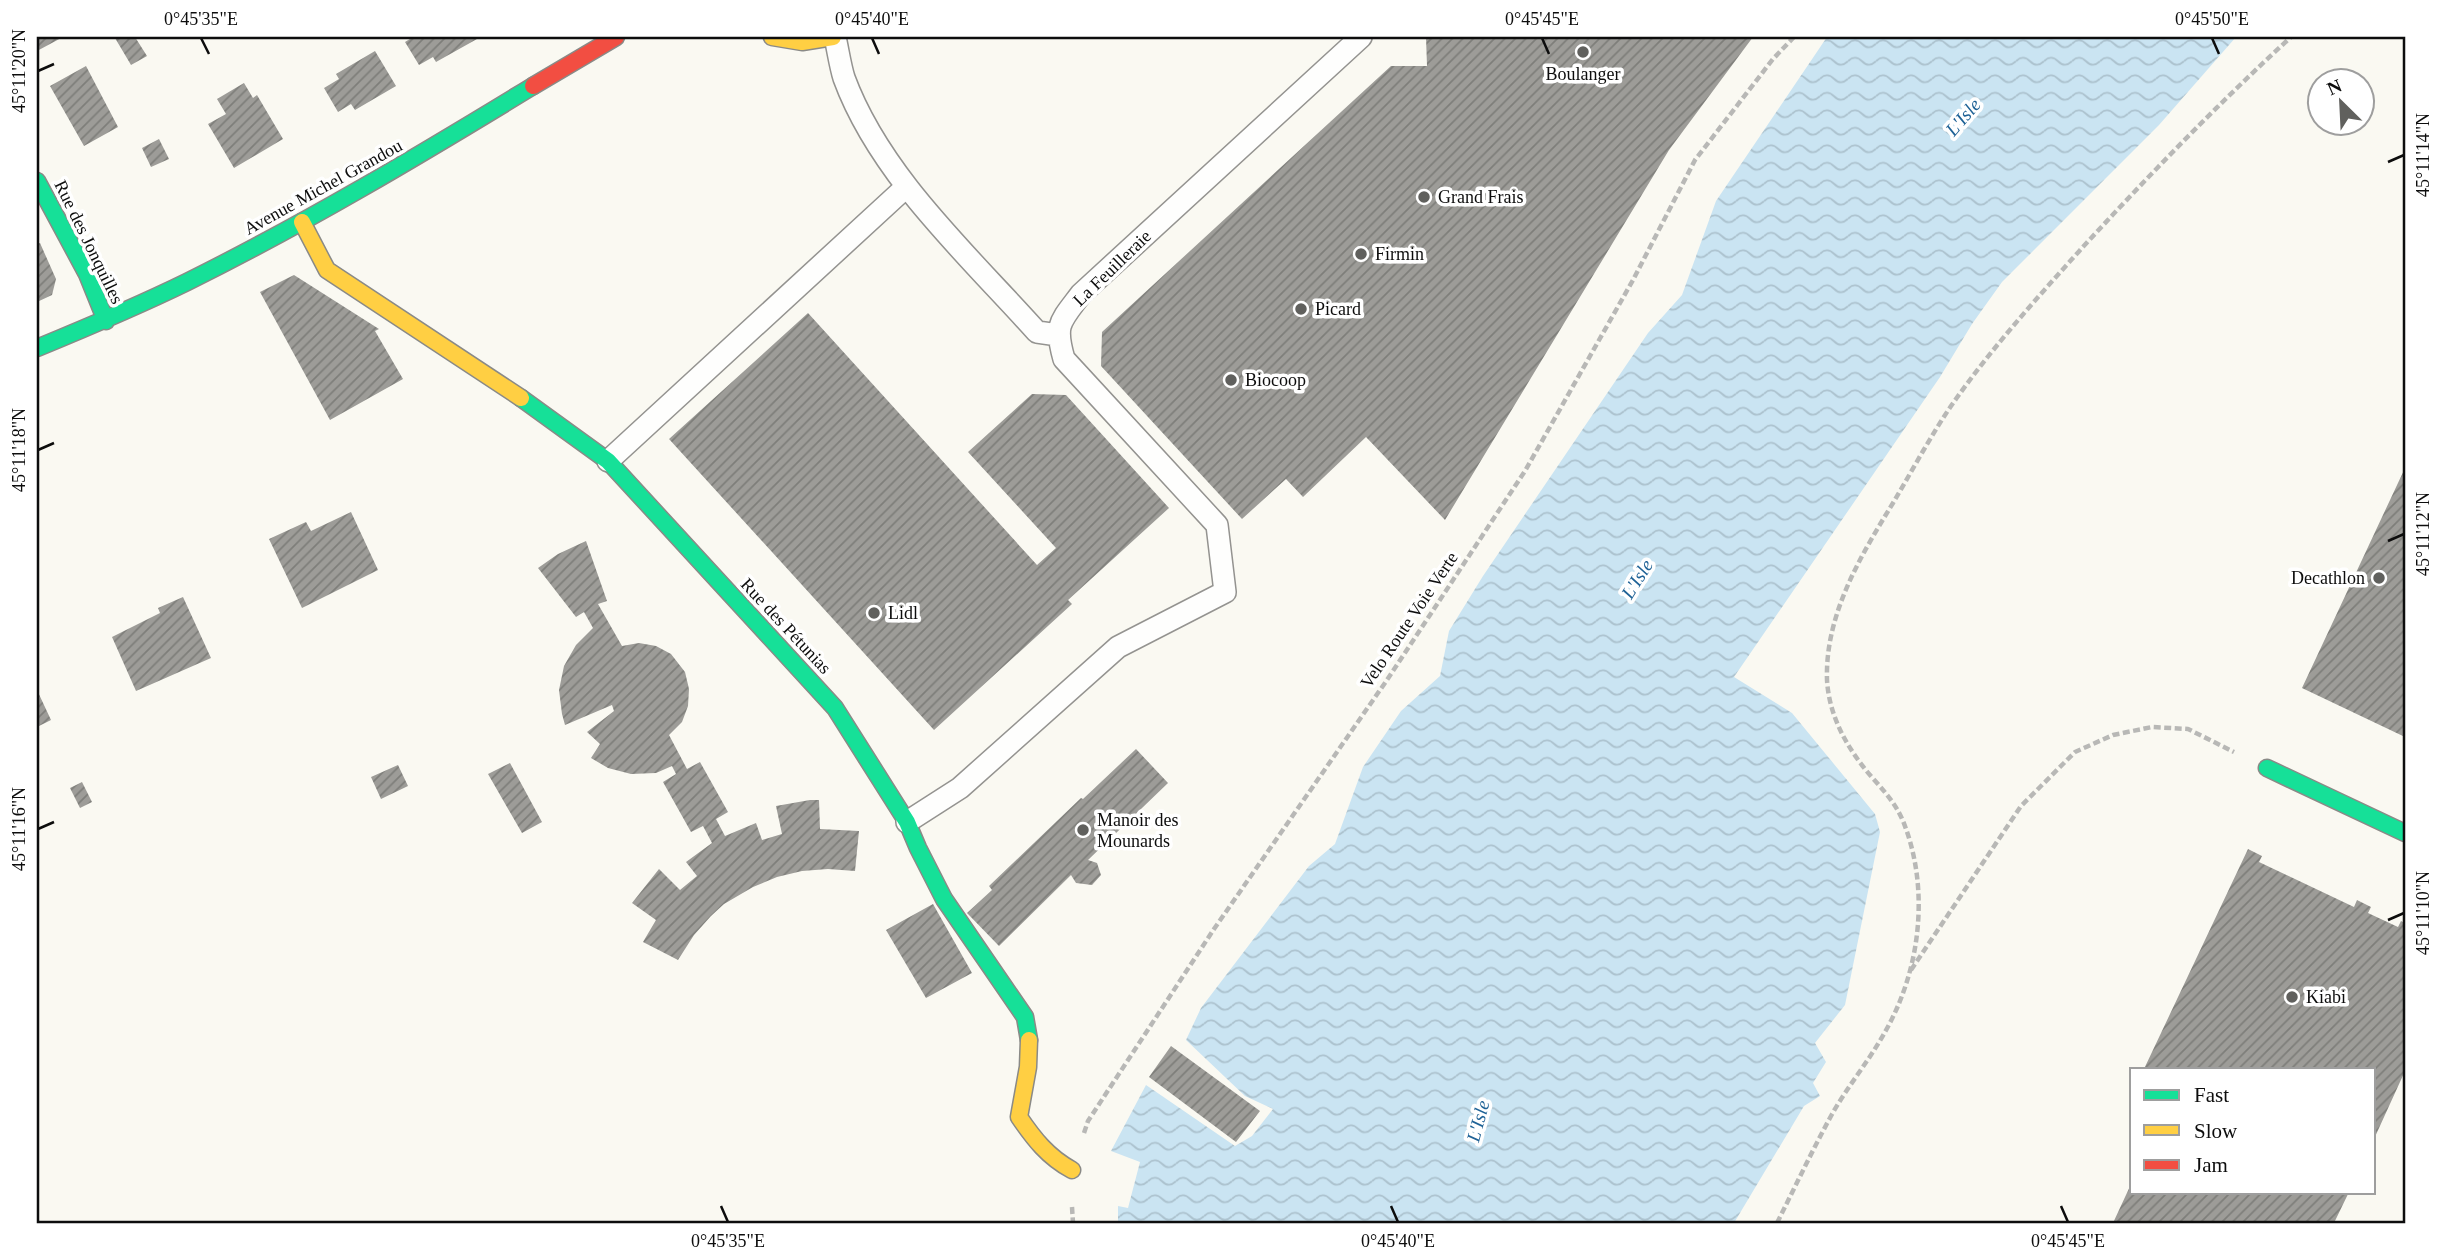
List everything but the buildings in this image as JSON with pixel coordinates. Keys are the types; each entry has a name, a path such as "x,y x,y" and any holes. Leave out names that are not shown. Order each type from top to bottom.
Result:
{"street":[{"name":"Avenue Michel Grandou","path":"37,348 106,321 186,284 302,222 361,190 616,37"},
{"path":"772,37 783,41 810,43 834,37"},
{"name":"Rue des Jonquilles","path":"37,181 87,274 106,321"},
{"name":"Rue des Pétunias","path":"302,222 327,270 514,393 608,461 835,708 907,822 914,843 946,901 1026,1017 1031,1037 1028,1077 1019,1117 1032,1138 1052,1160 1072,1170"},
{"path":"2267,768 2405,833"}],"lane":[{"path":"834,37 844,77 858,108 878,146 906,187 1037,332 1058,335 1065,359 1217,525 1225,592 1118,647 960,789 907,822"},
{"name":"La Feuilleraie","path":"1058,335 1062,319 1081,294 1360,37"},
{"path":"608,461 906,187"}],"path":[{"name":"Velo Route Voie Verte","path":"1073,1223 1072,1170 1088,1121 1214,929 1387,680 1525,471 1633,279 1695,160 1773,59 1794,37"},
{"path":"1777,1223 1833,1114 1886,1031 1905,988 1915,947 1919,906 1914,858 1903,822 1894,802 1860,762 1835,721 1827,681 1830,636 1844,593 1870,542 1951,407 2014,323 2179,145 2291,37"},
{"path":"1909,974 2021,806 2075,752 2113,735 2152,727 2188,729 2267,768"}],"water":[{"name":"L'Isle","path":"1827,37 2236,37 2159,125 2002,282 1734,677 1792,713 1875,814 1880,832 1845,1005 1815,1043 1826,1062 1813,1083 1820,1096 1804,1106 1734,1223 1118,1223 1118,1206 1128,1208 1140,1162 1111,1151 1146,1085 1235,1146 1252,1136 1273,1109 1245,1096 1186,1040 1201,1008 1309,866 1335,844 1363,767 1401,711 1440,676 1449,631 1483,576 1648,333 1682,295 1716,201"}],"traffic: fast":[{"path":"37,348 187,282 275,236 362,188 533,86"},
{"path":"37,181 87,274 106,321"},
{"path":"521,398 608,461 835,708 907,822 944,899 1025,1017 1029,1040"},
{"path":"2267,768 2405,833"}],"traffic: slow":[{"path":"772,37 802,42 833,37"},
{"path":"302,222 327,270 521,398"},
{"path":"1029,1040 1028,1067 1019,1117 1042,1147 1072,1170"}],"traffic: jam":[{"path":"533,86 616,37"}],"place":[{"name":"Boulanger","path":"1583,52"},
{"name":"Grand Frais","path":"1424,197"},
{"name":"Firmin","path":"1361,254"},
{"name":"Picard","path":"1301,309"},
{"name":"Biocoop","path":"1231,380"},
{"name":"Decathlon","path":"2379,578"},
{"name":"Lidl","path":"874,613"},
{"name":"Manoir des Mounards","path":"1083,830"},
{"name":"Kiabi","path":"2292,997"}]}
